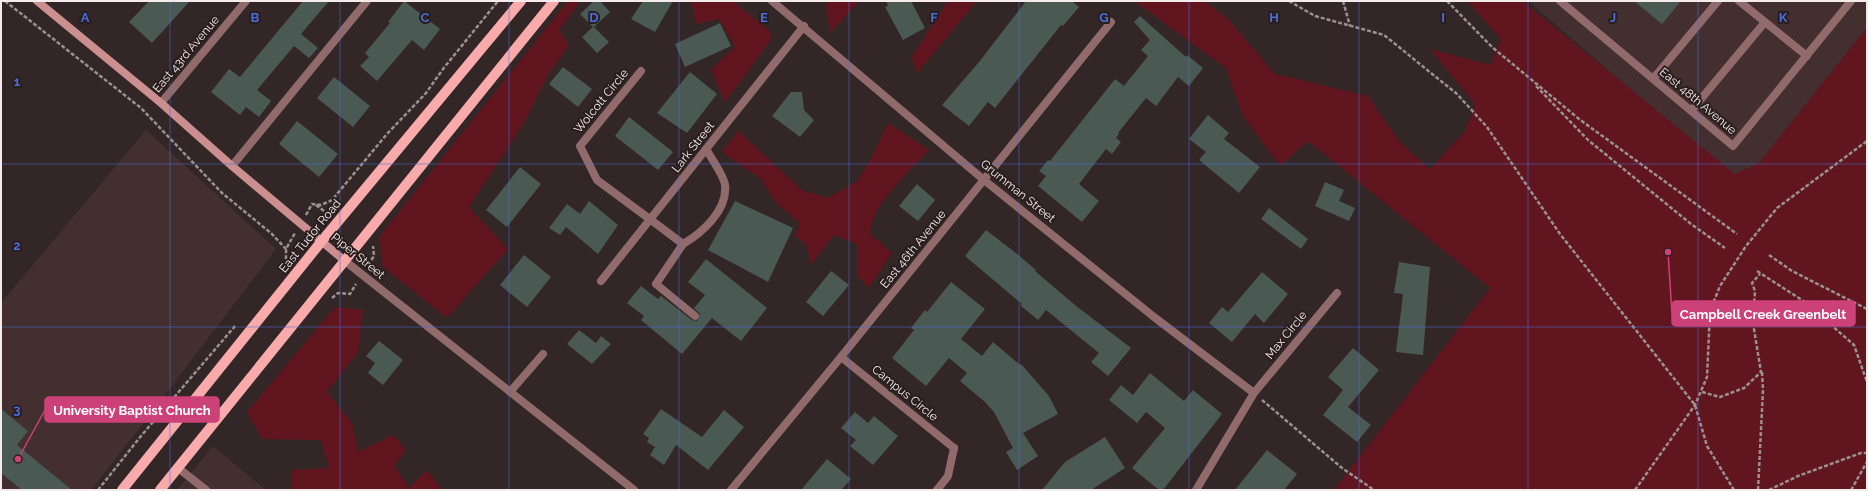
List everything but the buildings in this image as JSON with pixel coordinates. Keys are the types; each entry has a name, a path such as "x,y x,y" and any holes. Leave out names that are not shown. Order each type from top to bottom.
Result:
{"main road":[{"name":"East Tudor Road","path":"122,490 321,242 521,1"},
{"path":"160,490 554,1"}],"street":[{"name":"Piper Street","path":"37,1 161,103 232,166 345,262 634,490"},
{"name":"East 43rd Avenue","path":"161,103 246,1"},
{"path":"232,166 367,1"},
{"name":"Grumman Street","path":"772,1 804,26 984,180 1154,317 1254,394"},
{"name":"East 48th Avenue","path":"1560,1 1733,146 1851,1"},
{"path":"1653,79 1718,1"},
{"path":"1739,1 1807,56"},
{"name":"East 46th Avenue","path":"731,490 841,357 1111,22"},
{"path":"1692,111 1765,22"},
{"name":"Lark Street","path":"601,281 652,220 706,149 804,26"},
{"name":"Wolcott Circle","path":"641,71 580,146 597,180 652,220"},
{"path":"695,316 656,284 683,244 694,238 708,224 720,207 725,192 725,184 706,149"},
{"path":"652,220 683,244"},
{"name":"Max Circle","path":"1196,490 1254,394 1337,293"},
{"path":"510,392 543,354"},
{"name":"Campus Circle","path":"841,357 954,448 948,476 937,490"},
{"path":"178,468 201,488"}],"path":[{"path":"5,1 141,108 222,193 272,234 286,249 286,263 282,269"},
{"path":"312,204 321,205 332,200 387,134 426,93 443,68 498,1"},
{"path":"1289,1 1315,16 1384,35 1457,94 1487,128 1560,234 1695,405 1707,446 1734,490"},
{"path":"1343,1 1350,26"},
{"path":"1447,1 1492,47 1579,119 1737,234"},
{"path":"1528,76 1588,140 1691,224 1725,248"},
{"path":"1635,490 1695,405 1702,392 1707,377 1710,311 1720,286 1746,246 1777,208 1867,141"},
{"path":"1769,255 1792,271 1867,309"},
{"path":"286,263 299,270"},
{"path":"1757,272 1805,302 1854,345 1867,382"},
{"path":"1758,490 1763,390 1762,372 1753,323 1755,291 1752,283 1760,274"},
{"path":"326,285 338,293"},
{"path":"98,490 141,436 236,325"},
{"path":"1702,392 1720,397 1744,388 1762,372"},
{"path":"1254,394 1342,468 1374,490"},
{"path":"1769,490 1798,476 1861,453 1867,453"},
{"path":"1851,490 1867,462"}],"shaded area":[{"path":"568,1 581,1 559,30 569,45 549,73 524,123 469,207 508,249 447,318 383,267 379,237"},
{"path":"691,1 733,1 770,31 771,40 725,102 711,69 735,47 719,19 696,24"},
{"path":"829,1 859,1 830,33 826,5"},
{"path":"948,1 977,1 917,73 912,57"},
{"path":"1134,1 1205,1 1228,19 1275,74 1368,96 1400,142 1430,169 1465,131 1475,104 1430,49 1490,65 1501,39 1467,1 1522,1 1735,174 1759,163 1867,27 1867,490 1334,490 1490,288 1308,141 1280,166 1243,116 1226,68"},
{"path":"1528,1 1867,1 1867,28 1743,186"},
{"path":"888,123 929,150 902,178 884,200 872,223 870,234 892,253 869,288 857,275 857,244 834,235 811,265 807,245 795,236 800,223 776,203 761,179 722,152 738,131 802,190 828,198 856,182 870,161"},
{"path":"146,130 276,249 91,490 1,490 1,303"},
{"path":"335,307 363,310 358,352 327,392 352,423 358,452 393,435 406,450 394,465 409,488 427,470 441,488 439,490 291,490 292,470 329,468 321,440 262,439 247,412"},
{"path":"213,446 266,490 177,490"}],"place":[{"name":"Campbell Creek Greenbelt","path":"1668,252"},
{"name":"University Baptist Church","path":"18,459"}]}
